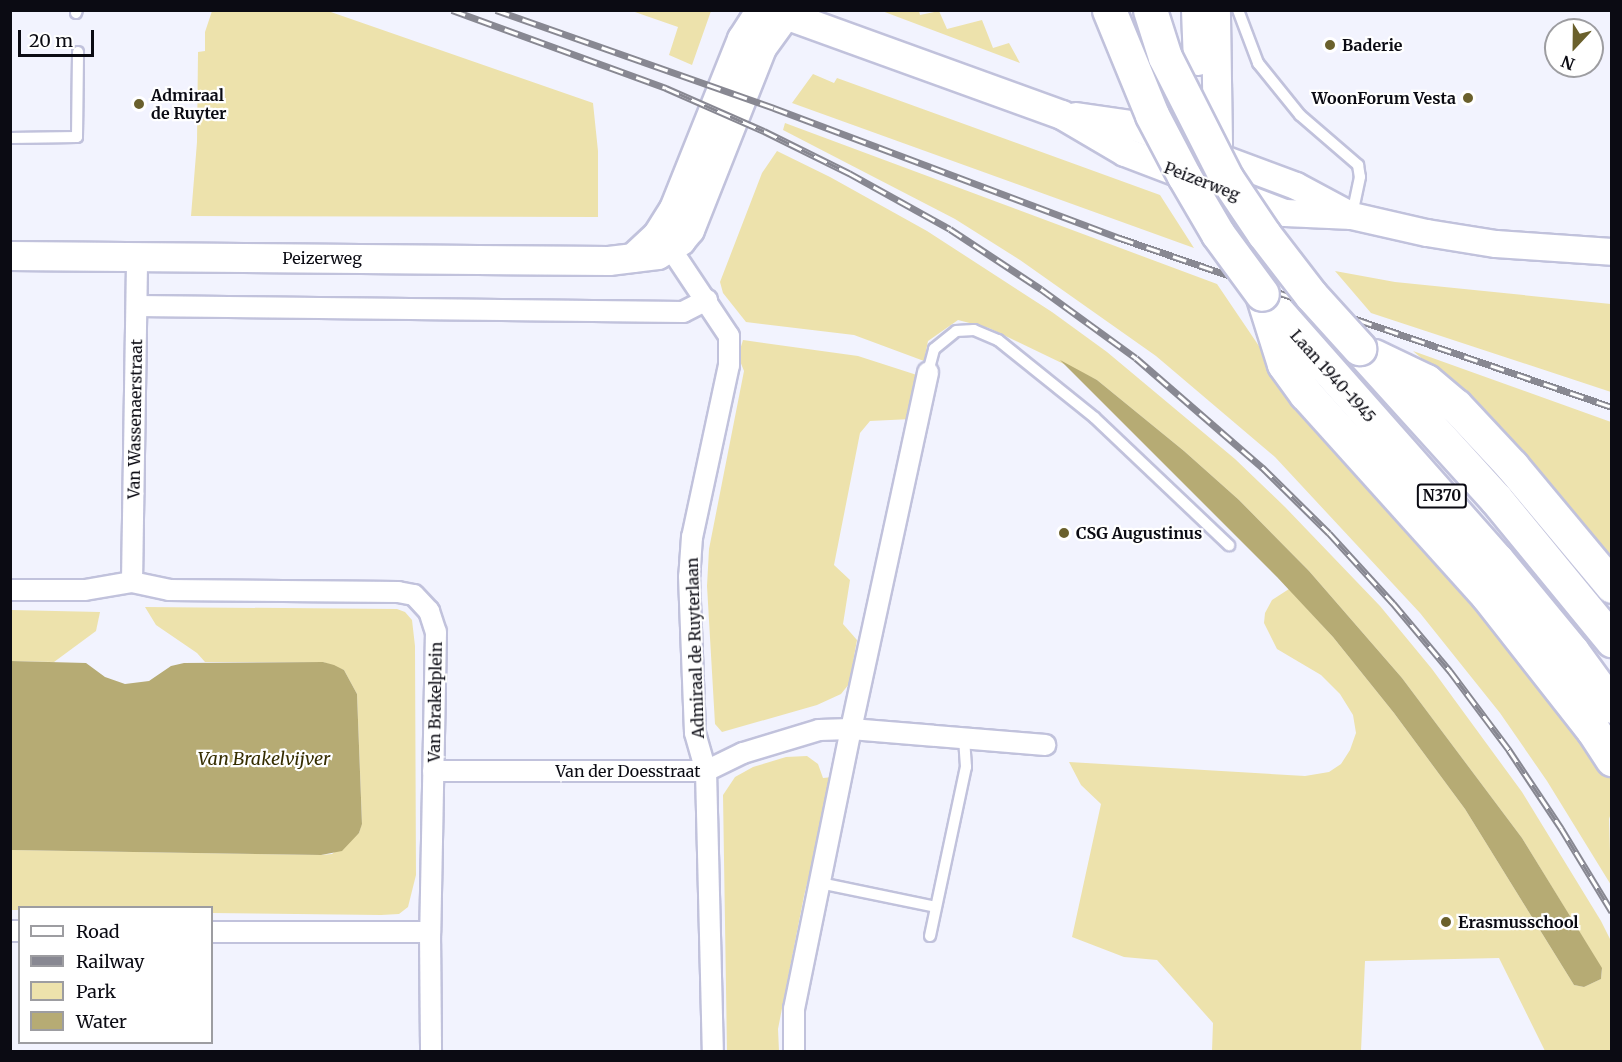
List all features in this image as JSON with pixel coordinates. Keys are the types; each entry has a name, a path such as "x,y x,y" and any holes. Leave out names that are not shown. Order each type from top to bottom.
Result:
{"highway":[{"name":"Laan 1940-1945","path":"1109,10 1152,114 1184,176 1218,234 1262,294 1317,360 1434,486 1497,560 1572,651 1611,706"},
{"name":"N370","path":"1150,10 1165,57 1227,179 1291,269 1359,348 1496,499 1611,640"},
{"name":"N370","path":"1262,294 1284,364 1306,394 1486,596 1586,721 1611,759"},
{"name":"N370","path":"1359,348 1426,381 1456,406 1512,466 1611,586"}],"main road":[{"name":"Peizerweg","path":"1196,10 1200,96 1198,115 1202,151"},
{"name":"Peizerweg","path":"1202,151 1220,123 1216,10"},
{"name":"Peizerweg","path":"10,256 609,261 633,258 665,240 690,230 777,12 1062,115 1125,152 1193,178"},
{"name":"Peizerweg","path":"1062,115 1131,125 1202,151"},
{"path":"1193,178 1202,151"}],"street":[{"name":"Peizerweg","path":"1202,151 1296,186 1352,216"},
{"name":"Peizerweg","path":"1193,178 1285,213 1352,216 1426,233 1496,244 1611,252"},
{"name":"Admiraal de Ruyterlaan","path":"665,240 729,336 730,347 729,365 692,537 689,576 695,733 706,771 713,1052"},
{"name":"Van Wassenaerstraat","path":"132,582 137,257"},
{"path":"137,306 683,312 707,300"},
{"path":"794,1052 794,1009 851,729 928,372"},
{"name":"Van Brakelplein","path":"10,590 85,590 132,582 170,590 398,592 414,595 429,611 436,632 430,932 431,1052"},
{"path":"851,729 1045,745"},
{"name":"Van der Doesstraat","path":"433,771 706,771 743,753 819,730 851,729"},
{"path":"213,932 430,932"}],"lane":[{"path":"1238,10 1258,63 1300,115 1358,165 1360,177 1352,216"},
{"path":"10,138 77,137 78,52"},
{"path":"928,372 933,349 956,331 974,330 998,340 1095,418 1229,545"},
{"path":"930,936 966,766 964,739"},
{"path":"820,883 936,907"}],"green space":[{"path":"212,11 328,11 593,103 598,151 598,217 191,216 197,142 198,52 205,51 205,32"},
{"path":"632,11 711,11 692,65 669,55 678,27"},
{"path":"882,11 919,11 920,15 939,11 947,29 982,20 993,48 1009,43 1020,63"},
{"path":"813,74 834,83 837,78 1160,195 1194,248 792,103"},
{"path":"785,123 1217,284 1263,352 1398,509 1585,742 1611,779 1612,810 1609,819 1611,885 1547,781 1500,713 1420,613 1275,457 1156,356 1020,260 955,219 783,130"},
{"path":"777,151 830,177 927,231 1052,312 1107,352 1235,459 1285,507 1380,606 1432,669 1522,792 1601,921 1611,941 1611,1051 1545,1051 1499,958 1365,961 1361,1051 1212,1051 1213,1023 1157,960 1124,957 1072,937 1101,804 1081,785 1069,762 1305,776 1329,772 1341,764 1350,750 1356,733 1353,715 1340,694 1321,675 1277,649 1264,623 1265,613 1272,600 1289,589 1333,637 1394,713 1465,809 1574,985 1584,987 1601,979 1602,969 1522,838 1402,678 1309,571 1239,500 1184,451 1097,380 989,328 958,320 928,341 924,361 854,335 746,322 723,293 720,282 762,173"},
{"path":"1335,271 1395,282 1611,304 1611,392 1371,313"},
{"path":"743,340 858,356 920,376 911,419 870,421 860,433 834,565 850,580 843,624 857,640 849,684 841,694 817,705 722,732 715,724 707,586 709,549 744,371 738,356"},
{"path":"1413,351 1611,422 1611,566 1464,394"},
{"path":"145,607 397,609 405,612 412,620 415,646 416,875 408,907 399,914 381,915 213,913 213,906 18,906 18,910 11,910 11,850 321,855 332,854 359,833 362,823 357,694 344,670 323,662 205,662 197,653 156,625"},
{"path":"11,610 100,612 96,631 54,662 11,661"},
{"path":"807,756 818,764 823,778 833,777 804,896 778,1029 779,1051 727,1052 723,795 735,777 753,767 786,757"}],"water":[{"path":"1060,360 1097,380 1184,451 1239,500 1309,571 1402,678 1522,838 1602,968 1601,979 1584,987 1574,985 1465,809 1394,713 1333,637 1277,577"},
{"name":"Van Brakelvijver","path":"11,661 86,663 105,677 125,684 149,681 171,666 184,663 323,662 334,665 344,670 357,694 362,824 359,833 342,851 321,855 11,850"}],"railway":[{"path":"452,10 666,88 764,131 849,173 950,229 1041,289 1136,358 1262,467 1329,533 1393,603 1450,671 1509,750 1561,828 1612,912"},
{"path":"496,10 774,108 1120,238 1612,407"}],"place":[{"name":"Baderie","path":"1330,45"},
{"name":"WoonForum Vesta","path":"1468,98"},
{"name":"Admiraal de Ruyter","path":"139,104"},
{"name":"CSG Augustinus","path":"1064,533"},
{"name":"Erasmusschool","path":"1446,922"}]}
